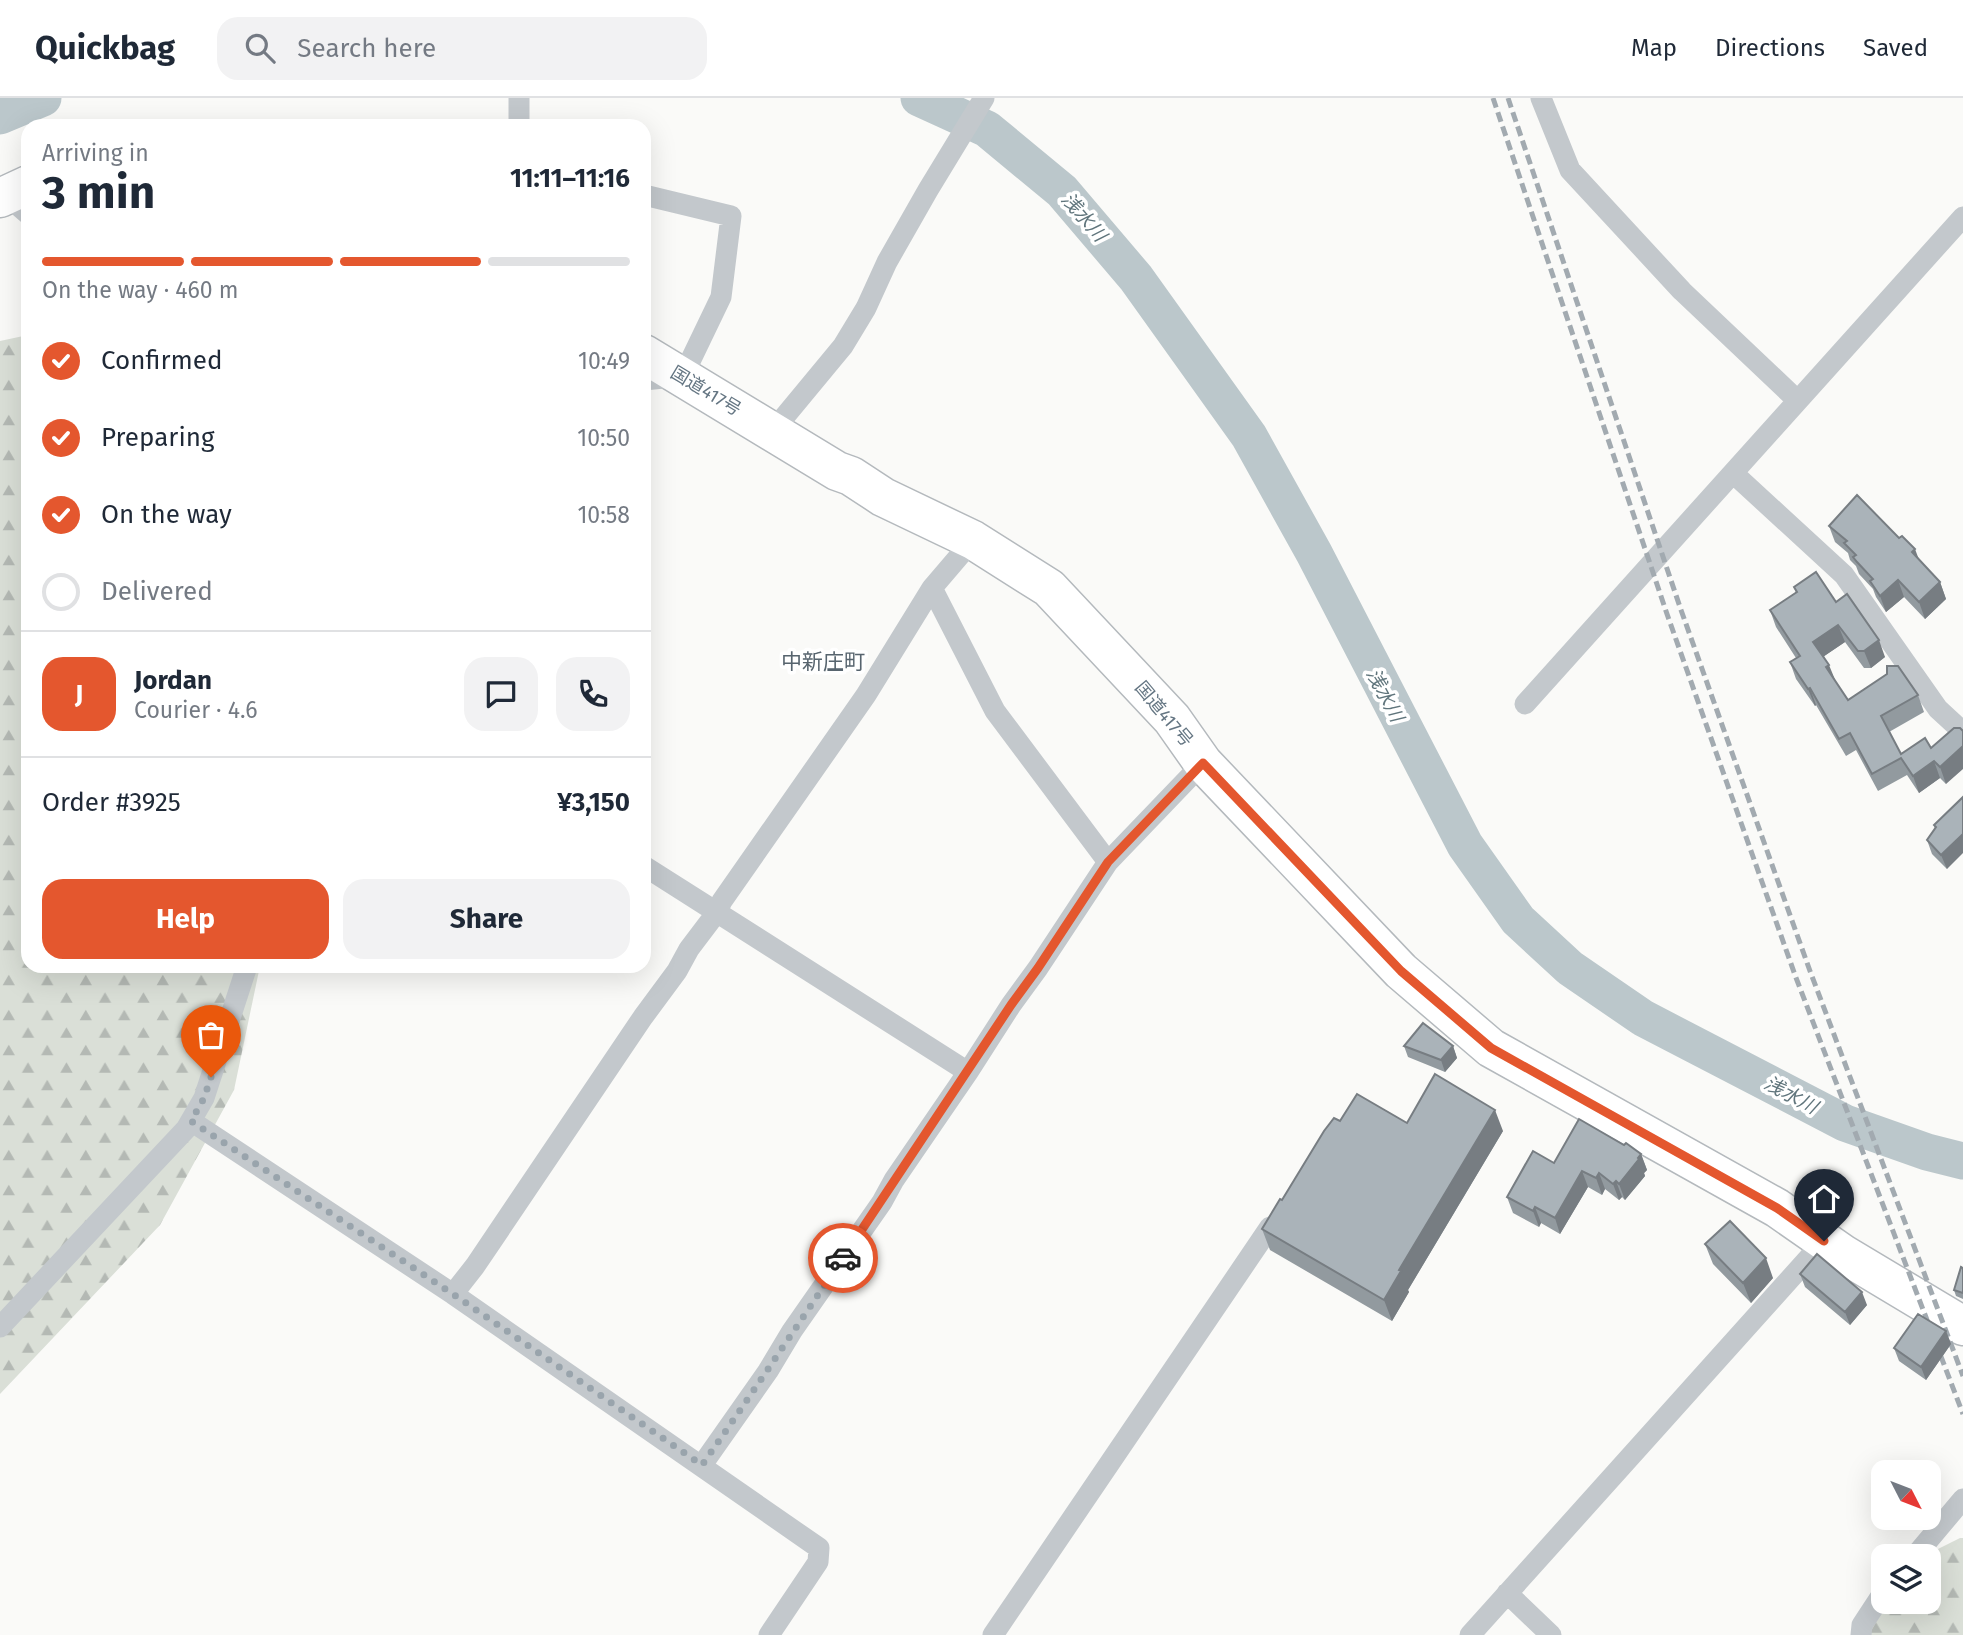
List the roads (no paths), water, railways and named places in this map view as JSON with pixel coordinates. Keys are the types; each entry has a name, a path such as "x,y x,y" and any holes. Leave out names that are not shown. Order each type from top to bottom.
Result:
{"highway":[{"name":"国道417号","path":"651,358 771,433 837,471 851,476 883,497 973,540 1049,588 1172,719 1203,763 1401,971 1491,1048 1777,1208 1824,1241 1963,1326"}],"street":[{"path":"519,98 519,119"},
{"path":"771,433 843,346 866,308 887,262 984,98"},
{"path":"1541,98 1570,170 1682,291 1797,400"},
{"path":"651,197 731,216 720,297 683,376 651,379"},
{"path":"1525,704 1963,217"},
{"path":"1733,473 1844,575 1938,709 1963,732"},
{"path":"453,1294 475,1266 677,971 689,949 866,695 932,588 973,540"},
{"path":"932,588 995,711 1108,862"},
{"path":"702,1465 882,1202 894,1180 1108,862 1203,763"},
{"path":"651,870 968,1072"},
{"path":"0,1327 186,1129 204,1098 245,973"},
{"path":"191,1121 453,1294 820,1548 818,1562 769,1635"},
{"path":"993,1635 1270,1227"},
{"path":"1470,1635 1824,1241"},
{"path":"1925,1544 1963,1499"},
{"path":"1507,1593 1552,1635"},
{"path":"1861,1635 1862,1625 1871,1611"}],"waterway":[{"name":"浅水川","path":"0,116 43,98"},
{"name":"浅水川","path":"919,98 987,129 1062,191 1136,278 1249,436 1314,553 1465,845 1518,920 1570,968 1643,1018 1845,1123 1927,1152 1963,1161"}],"railway":[{"path":"1493,98 1667,614 1795,975 1963,1414"},
{"path":"1508,98 1681,610 1810,971 1963,1376"}],"district":[{"name":"中新庄町","path":"823,662"}]}
